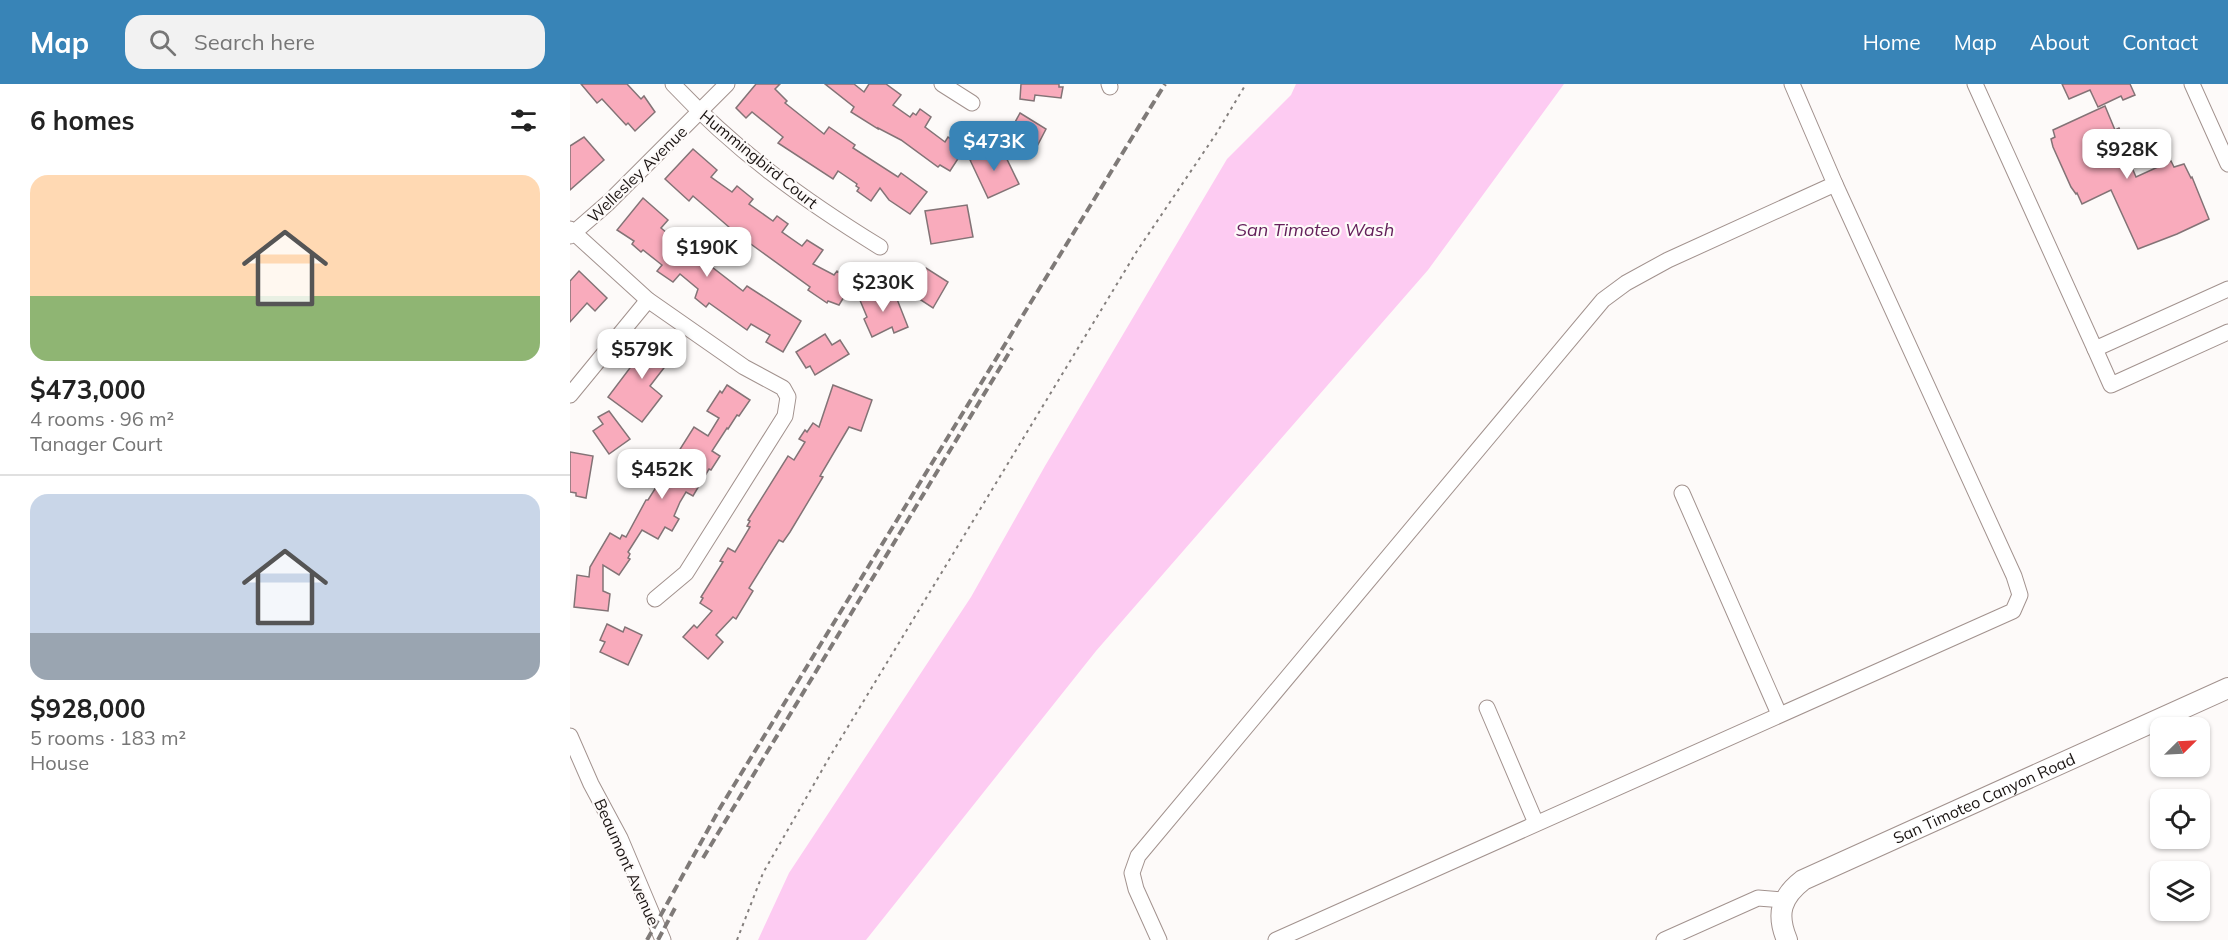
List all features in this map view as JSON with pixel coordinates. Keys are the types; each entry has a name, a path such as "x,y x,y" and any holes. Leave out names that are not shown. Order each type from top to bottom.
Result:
{"main road":[{"name":"San Timoteo Canyon Road","path":"1783,900 1792,888 1803,880 2228,688"},
{"path":"1783,900 1782,921 1787,940"}],"street":[{"name":"Hummingbird Court","path":"673,84 700,112 795,192 880,247"},
{"name":"Wellesley Avenue","path":"571,233 727,84"},
{"path":"942,84 972,103"},
{"path":"1276,940 2013,610 2020,595 2014,576 1835,184 1792,84"},
{"path":"1976,84 2111,385 2228,332"},
{"path":"2192,84 2228,164"},
{"path":"1159,940 1136,889 1132,873 1138,856 1603,300 1626,283 1668,260 1835,184"},
{"path":"571,233 648,300 744,367 783,388 788,397 785,416 686,573 655,599"},
{"path":"2096,349 2228,289"},
{"path":"570,395 648,300"},
{"path":"1682,493 1779,714"},
{"path":"1487,708 1536,823"},
{"name":"Beaumont Avenue","path":"570,736 655,940"},
{"name":"Beaumont Avenue","path":"591,784 620,838 663,940"},
{"path":"1664,940 1758,898 1783,900"}],"path":[{"path":"737,940 763,873 829,758 1137,251 1216,134 1246,84"}],"water":[{"name":"San Timoteo Wash","path":"1296,84 1564,84 1428,270 1096,651 866,940 758,940 789,873 971,597 1045,466 1227,159 1291,95"}],"building":[{"path":"581,84 627,84 641,99 644,96 655,112 635,131 628,123 626,125 602,99 597,103"},
{"path":"756,84 780,84 775,89 787,101 785,103 824,134 829,127 855,145 853,148 898,177 901,173 927,192 910,214 889,200 880,188 871,201 857,191 859,188 857,184 838,171 833,179 778,143 783,137 752,112 746,118 736,108"},
{"path":"825,84 854,84 864,92 869,84 886,84 901,95 893,105 910,117 913,113 916,115 920,109 931,117 925,127 945,142 948,137 965,148 950,171 940,165 938,167 901,140 851,112 854,107"},
{"path":"1021,84 1059,84 1059,87 1063,87 1061,98 1035,95 1034,101 1020,99"},
{"path":"2062,84 2130,84 2135,95 2123,100 2121,96 2098,107 2090,90 2069,99"},
{"path":"2105,106 2115,130 2119,128 2128,150 2125,151 2136,177 2171,161 2174,167 2184,164 2192,177 2209,219 2138,249 2111,190 2082,204 2071,187 2053,147 2051,139 2055,137 2053,130"},
{"path":"1020,113 1046,129 1032,156 1002,136 1010,122 1014,124"},
{"path":"584,137 604,160 570,190 570,146"},
{"path":"1001,147 1019,184 988,198 970,160"},
{"path":"693,149 717,170 711,177 732,192 737,186 753,199 749,204 773,221 777,216 788,224 782,232 802,246 807,240 823,250 813,264 834,275 837,271 852,284 839,305 828,301 827,303 808,290 810,287 737,234 693,196 689,201 665,179"},
{"path":"643,198 668,220 661,228 702,262 704,261 743,291 747,286 801,321 783,352 766,342 770,335 751,324 747,330 709,303 706,307 695,298 698,289 680,274 673,282 657,271 662,265 643,250 641,252 632,244 634,241 617,230"},
{"path":"967,205 973,237 931,244 925,211"},
{"path":"922,268 926,268 948,282 933,308 901,287 910,273 916,277"},
{"path":"579,271 607,298 595,311 587,303 570,322 570,281"},
{"path":"893,289 908,327 894,333 892,327 872,337 864,319 867,317 859,298 872,293 874,296"},
{"path":"825,334 832,345 840,340 849,354 815,375 810,366 806,368 796,352"},
{"path":"650,337 674,355 650,386 662,396 642,422 608,397 633,364 630,362"},
{"path":"727,385 750,400 712,451 720,456 711,470 709,469 693,496 686,492 680,502 674,516 679,519 672,531 665,527 658,539 642,530 628,552 630,559 619,575 603,565 603,591 610,594 608,611 574,607 577,575 589,577 590,567 610,533 620,539 622,535 626,537 646,500 694,427 708,436 719,418 707,411 720,391 722,393"},
{"path":"833,385 872,400 861,431 849,427 820,476 823,477 790,532 783,542 779,540 749,588 753,591 736,619 733,617 716,635 723,642 708,659 683,637 694,625 697,628 712,611 700,603 703,598 701,597 723,562 720,561 728,548 735,552 750,527 747,526 750,521 748,520 788,456 794,460 805,442 799,439 805,430 807,432 813,423 819,427"},
{"path":"609,411 630,439 609,454 593,431 603,424 598,417"},
{"path":"570,452 593,456 586,498 570,492"},
{"path":"607,624 623,632 625,627 642,635 628,665 600,652 605,642 600,640"}],"railway":[{"path":"647,940 720,808 1165,84"},
{"path":"703,858 1012,348"},
{"path":"658,940 675,908"}]}
